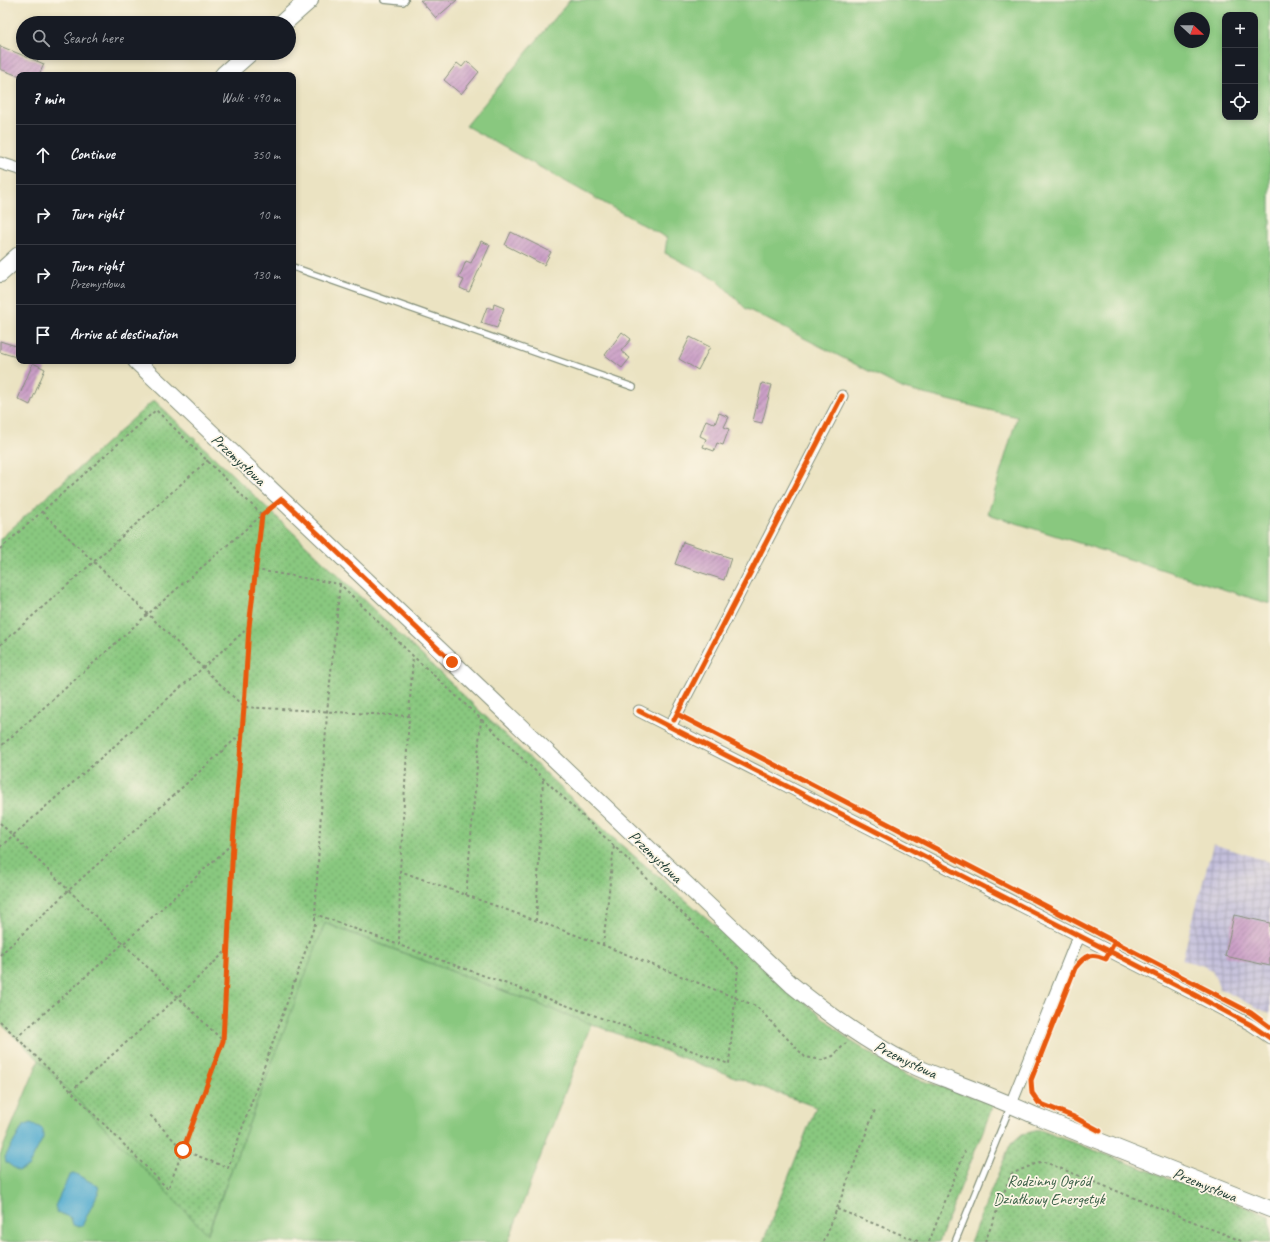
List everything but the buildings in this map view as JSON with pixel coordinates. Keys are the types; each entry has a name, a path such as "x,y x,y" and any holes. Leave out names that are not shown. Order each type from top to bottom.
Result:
{"main road":[{"path":"291,16 309,0"},
{"path":"227,72 241,60"},
{"path":"0,273 16,259"},
{"name":"Przemysłowa","path":"139,364 792,985 824,1011 856,1033 913,1066 1011,1104 1036,1116 1270,1210"}],"street":[{"path":"0,163 16,169"},
{"path":"670,727 842,396"},
{"path":"639,711 1191,992 1251,1025 1270,1038"},
{"path":"1011,1104 1080,935"}],"lane":[{"path":"384,0 403,2 405,0"},
{"path":"296,268 633,387"},
{"path":"955,1242 1011,1104"}],"path":[{"path":"0,549 156,410 262,515"},
{"path":"0,645 208,460"},
{"path":"0,748 148,614 282,499"},
{"path":"42,512 244,707 409,716"},
{"path":"0,1021 168,1189 223,1041 233,843 249,627 262,515"},
{"path":"256,570 340,584 413,656 614,846 738,968 729,1064 315,914"},
{"path":"150,1115 183,1150 228,1168 315,924 327,712 340,584"},
{"path":"0,847 249,627"},
{"path":"398,945 400,871 413,656"},
{"path":"466,895 481,719"},
{"path":"0,956 69,890 242,733"},
{"path":"536,921 543,779"},
{"path":"0,823 223,1041"},
{"path":"16,1038 124,943 233,843"},
{"path":"603,945 614,846"},
{"path":"400,871 603,945 756,1006 805,1057 822,1060 833,1056 856,1033"},
{"path":"71,1091 178,997 228,949"},
{"path":"824,1242 875,1110"},
{"path":"930,1242 965,1151"},
{"path":"985,1242 1011,1174 1042,1161 1244,1242"},
{"path":"837,1208 920,1242"}],"shaded area":[{"path":"1213,844 1270,862 1270,1014 1220,989 1212,970 1201,965 1182,960"}],"green space":[{"path":"570,0 1270,0 1270,604 988,514 1017,417 904,389 745,308 717,280 665,253 667,238 466,126"},
{"name":"Rodzinny Ogród Działkowy Energetyk","path":"154,400 612,837 849,1040 907,1076 994,1103 939,1242 763,1242 816,1107 591,1024 325,923 207,1234 39,1060 0,1023 0,539"},
{"path":"324,923 591,1024 508,1242 0,1242 0,1155 39,1060 208,1233"},
{"name":"Rodzinny Ogród Działkowy Energetyk","path":"1040,1130 1270,1216 1270,1242 970,1242 1010,1145 1022,1134"}],"water":[{"path":"31,1123 43,1129 43,1138 28,1167 18,1171 6,1162 5,1157 23,1126"},
{"path":"74,1173 98,1186 99,1191 82,1226 79,1227 73,1225 71,1218 57,1212 55,1206 69,1176"}],"cycle path":[{"path":"674,720 842,396"},
{"path":"639,711 1191,993 1251,1025 1270,1038"},
{"path":"677,714 1251,1013 1270,1027"},
{"path":"1100,1131 1074,1117 1039,1103 1032,1093 1031,1080 1075,968 1082,960 1092,955 1106,959 1113,945"}],"route":[{"path":"183,1150 223,1041 233,843 249,627 262,515 282,499 452,662"}]}
